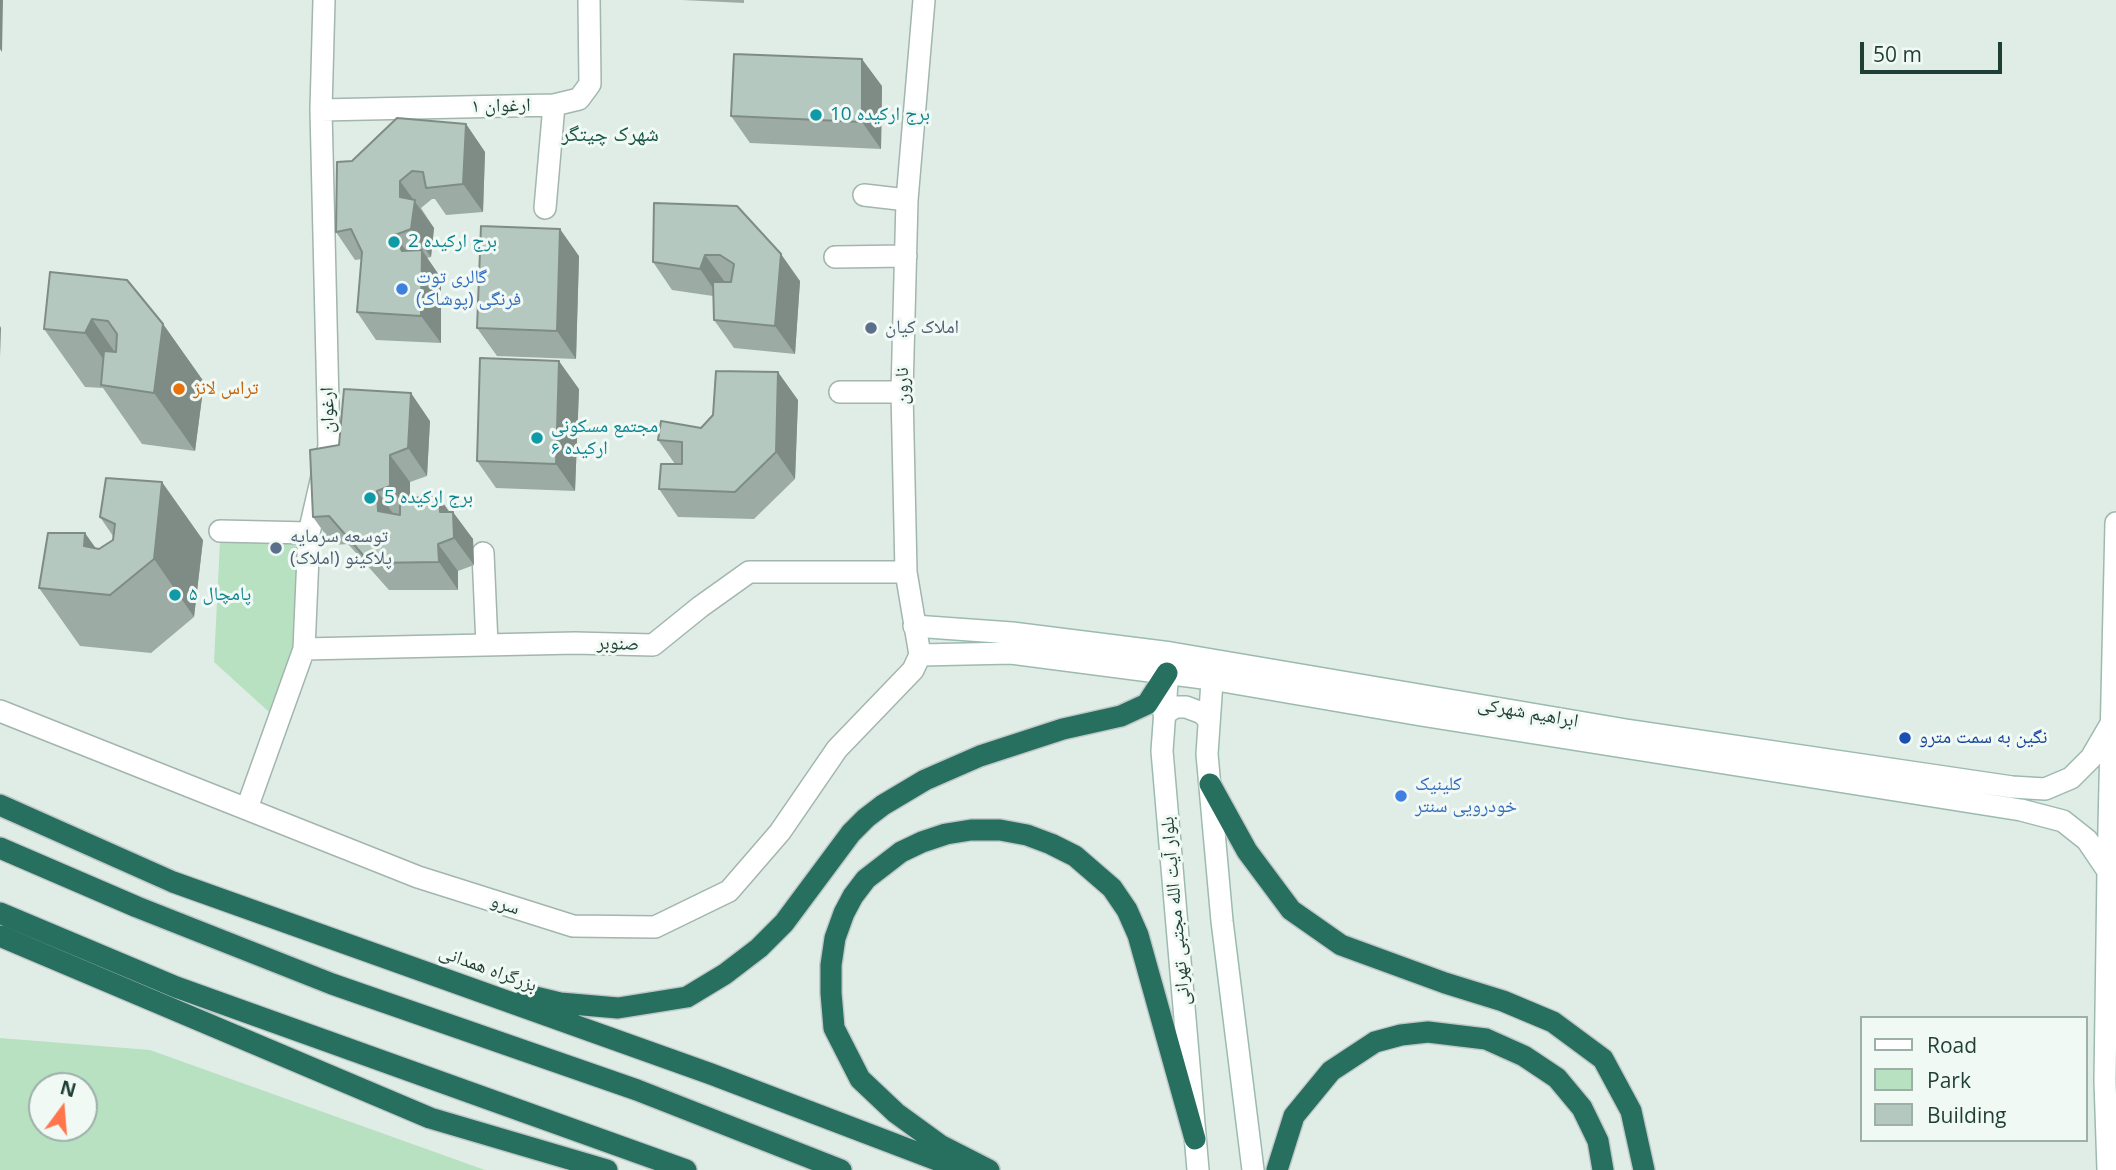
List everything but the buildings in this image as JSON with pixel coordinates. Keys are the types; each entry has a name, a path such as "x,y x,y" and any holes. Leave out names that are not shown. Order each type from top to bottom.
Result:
{"highway":[{"path":"442,976 561,1003 618,1008 687,997 725,974 759,948 784,923 851,833 883,805 925,780 980,756 1063,729 1121,716 1147,704 1169,663"},
{"path":"1210,784 1247,851 1292,910 1341,945 1503,1001 1553,1022 1603,1059 1632,1111 1644,1170"},
{"name":"بزرگراه همدانی","path":"0,805 173,882 711,1074 962,1170"},
{"path":"989,1170 940,1145 896,1113 859,1079 834,1028 831,993 835,938 848,904 866,879 901,852 922,842 971,830 1013,832 1051,844 1075,856 1112,888 1138,935 1195,1139"},
{"path":"0,848 137,907 332,984 638,1090 841,1170"},
{"path":"0,913 176,987 686,1170"},
{"path":"0,936 430,1118 607,1170"},
{"path":"1277,1170 1294,1116 1331,1071 1375,1042 1428,1032 1486,1039 1524,1055 1557,1078 1582,1108 1598,1142 1603,1170"}],"main road":[{"name":"ارغوان","path":"247,808 304,649 309,533 329,446 321,110 324,0"},
{"name":"ارغوان ۱","path":"321,110 554,105 579,99 590,85 589,0"},
{"name":"نارون","path":"920,655 906,572 902,392 907,200 924,0"},
{"path":"545,208 554,105"},
{"path":"864,195 907,200"},
{"path":"835,257 906,256"},
{"path":"840,392 902,392"},
{"path":"2108,1170 2111,1081 2108,871 2116,523"},
{"path":"220,531 309,533"},
{"path":"483,553 487,645"},
{"name":"صنوبر","path":"304,649 575,643 653,645 749,572 906,572"},
{"name":"ابراهیم شهرکی","path":"914,626 1012,633 1169,663 2012,787 2045,789 2071,778 2091,758 2112,722"},
{"name":"ابراهیم شهرکی","path":"920,655 1011,653 1169,663"},
{"name":"سرو","path":"0,711 418,877 573,926 655,927 729,891 780,832 837,749 912,670 920,655"},
{"name":"بلوار آیت الله مجتبی تهرانی","path":"1169,663 1162,751 1198,1170"},
{"path":"1213,669 1207,754 1223,920 1253,1170"},
{"name":"ابراهیم شهرکی","path":"1213,669 1421,715 2021,810 2063,821 2087,840 2108,871"},
{"path":"1164,714 1186,706 1202,713 1209,720"}],"green space":[{"path":"220,541 302,542 296,648 269,712 214,662"},
{"path":"0,1038 150,1050 485,1170 0,1170"}],"place":[{"name":"برج ارکیده 10","path":"816,115"},
{"name":"برج ارکیده 2","path":"394,242"},
{"name":"گالری توت فرنگی (پوشاک)","path":"402,289"},
{"name":"املاک کیان","path":"871,328"},
{"name":"تراس لانژ","path":"179,389"},
{"name":"مجتمع مسکونی ارکیده ۶","path":"537,438"},
{"name":"برج ارکیده 5","path":"370,498"},
{"name":"توسعه سرمایه پلاکینو (املاک)","path":"276,548"},
{"name":"پامچال ۵","path":"175,595"},
{"name":"نگین به سمت مترو","path":"1905,738"},
{"name":"کلینیک خودرویی سنتر","path":"1401,796"}],"district":[{"name":"شهرک چیتگر","path":"610,135"}]}
